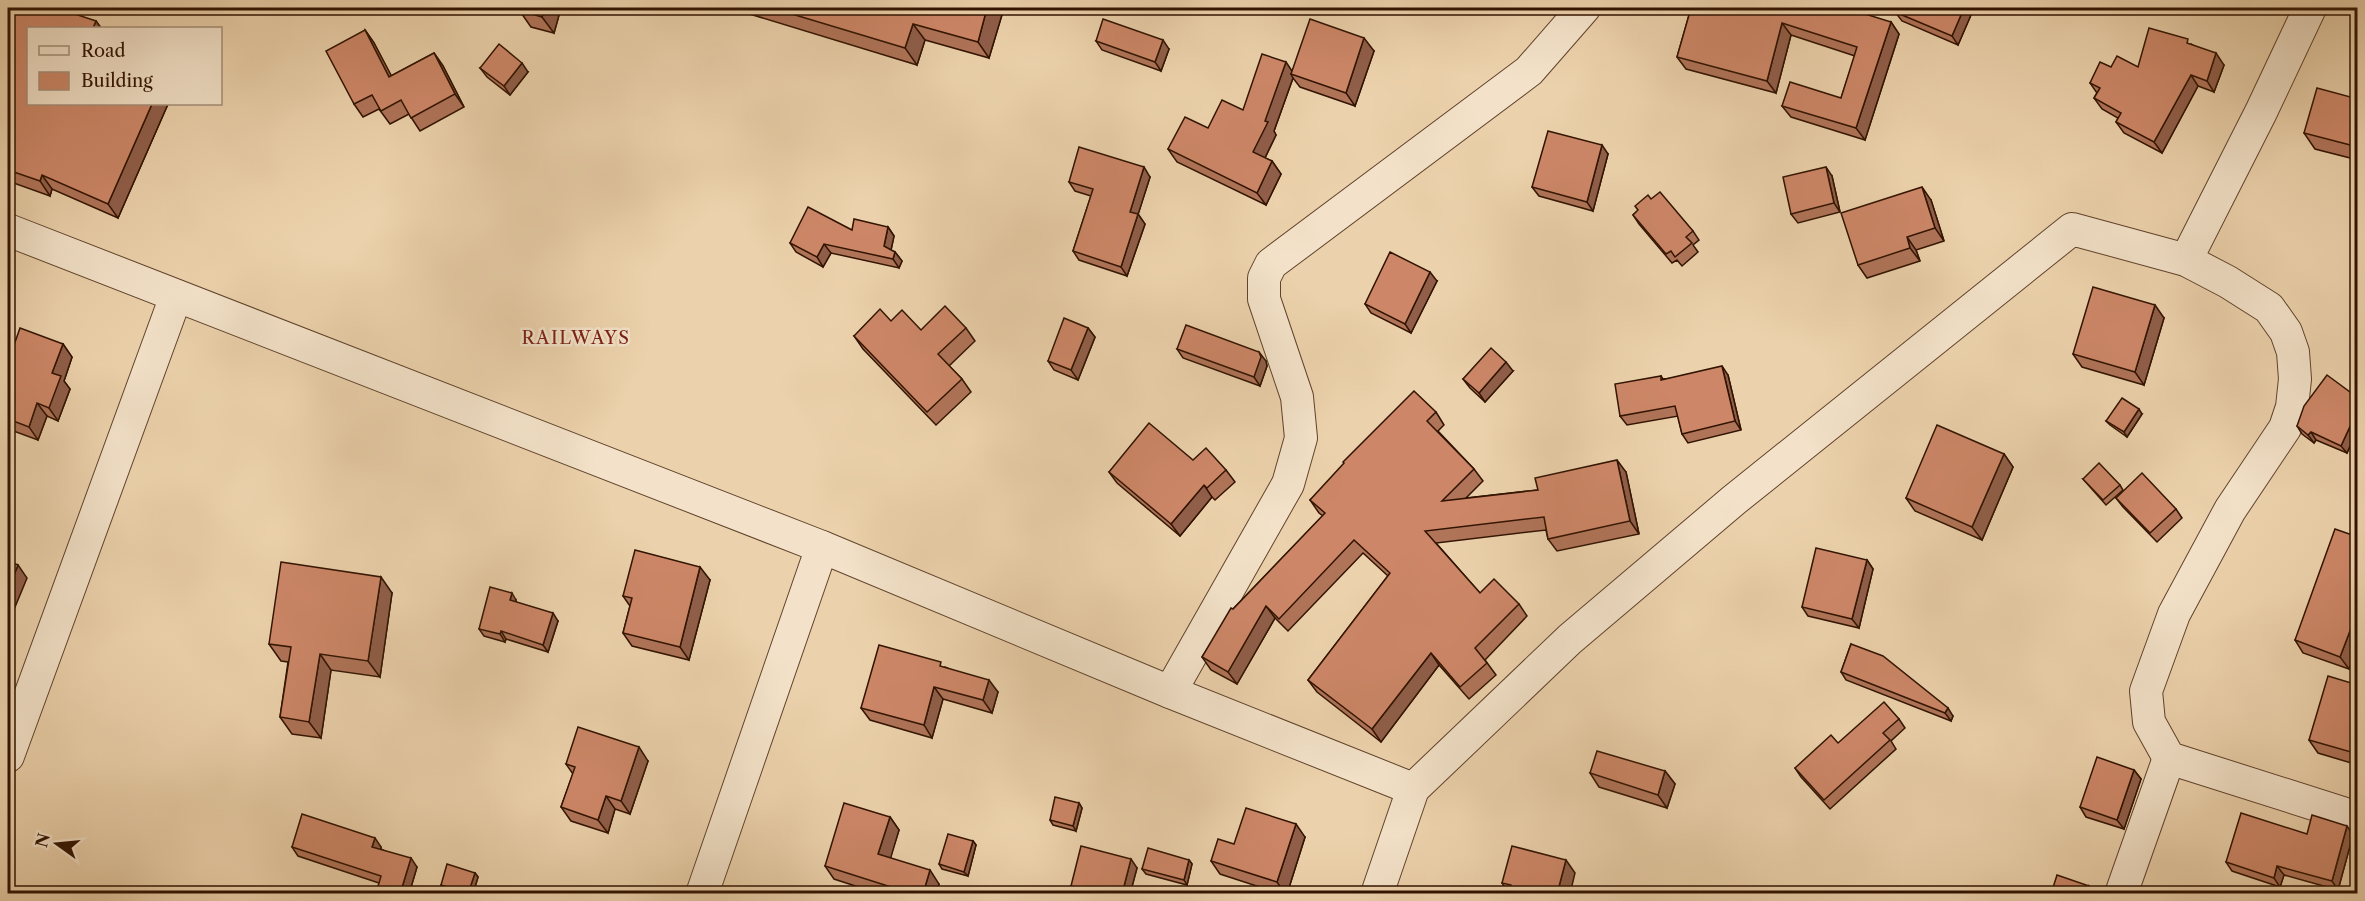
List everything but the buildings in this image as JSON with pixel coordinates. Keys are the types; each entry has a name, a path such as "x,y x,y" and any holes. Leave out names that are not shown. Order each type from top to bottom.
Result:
{"street":[{"path":"1170,692 1288,484 1301,438 1297,397 1264,299 1264,278 1271,264 1529,70 1584,8"},
{"path":"2186,260 2262,112 2310,8"},
{"path":"8,230 822,547 1170,692 1413,789"},
{"path":"1377,894 1413,789 1570,639 1743,493 2072,230 2186,260 2228,282 2269,308 2286,332 2293,352 2295,379 2292,407 2285,428 2230,510 2174,614 2146,691 2150,722 2169,758 2358,818"},
{"path":"8,756 176,296"},
{"path":"702,894 822,547"},
{"path":"2121,894 2169,758"}],"district":[{"name":"RAILWAYS","path":"576,338"}]}
